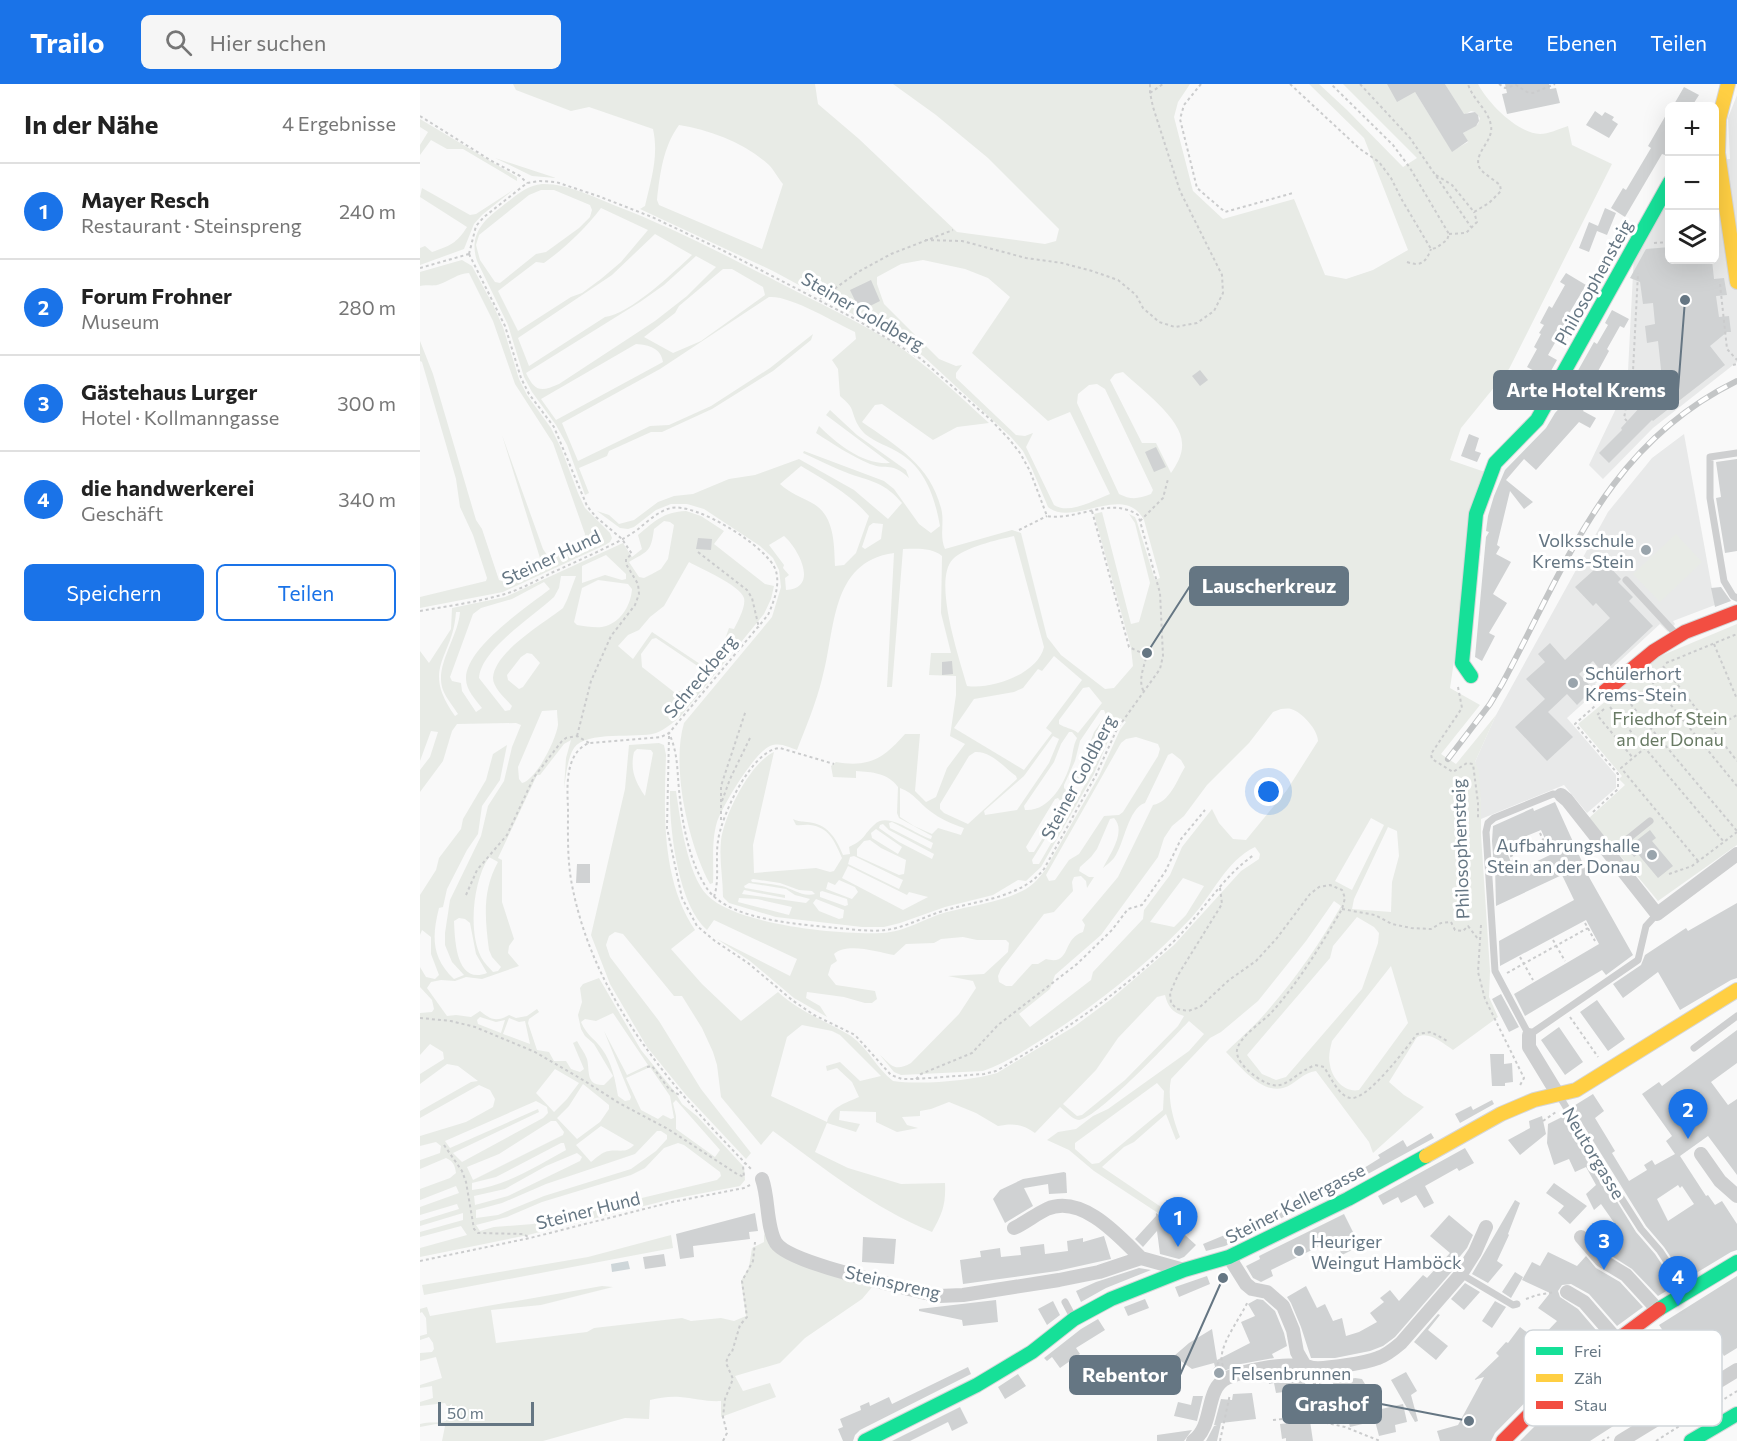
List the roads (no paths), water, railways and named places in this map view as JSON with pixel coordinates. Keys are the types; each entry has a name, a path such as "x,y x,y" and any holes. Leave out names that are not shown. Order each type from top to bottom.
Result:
{"street":[{"path":"1719,119 1728,84"},
{"path":"1717,156 1726,177 1737,282"},
{"name":"Philosophensteig","path":"1471,676 1462,663 1476,514 1483,492 1495,463 1537,420 1665,191"},
{"path":"1608,699 1654,651 1679,636 1737,612"},
{"path":"1561,795 1657,914 1737,854"},
{"name":"Steiner Kellergasse","path":"865,1441 977,1385 1032,1352 1074,1319 1111,1299 1184,1270 1229,1257 1348,1199 1501,1114 1534,1100 1576,1090 1737,990"},
{"path":"1529,1035 1528,1047 1557,1093"},
{"path":"1701,1154 1720,1181 1737,1196"},
{"name":"Steinspreng","path":"762,1179 766,1189 775,1241 786,1252 835,1269 939,1296 1059,1280 1099,1272 1141,1258"},
{"path":"1014,1228 1047,1209 1064,1206 1080,1209 1121,1238 1141,1258 1184,1270"},
{"path":"1193,1441 1202,1433 1206,1425 1217,1387 1228,1377 1273,1367 1317,1368 1368,1361 1390,1352 1401,1343 1461,1274 1475,1252 1486,1227"},
{"path":"1581,1238 1601,1260 1626,1275 1658,1310"},
{"path":"1229,1257 1246,1284 1252,1289 1267,1292 1283,1306 1290,1318 1300,1360 1305,1366"},
{"path":"1632,1330 1684,1290 1737,1262"},
{"path":"1567,1292 1584,1302 1608,1330"},
{"path":"1273,1367 1284,1358 1295,1343"},
{"path":"1722,1379 1737,1370"},
{"path":"1722,1423 1737,1414"},
{"path":"1503,1441 1524,1420"},
{"path":"1621,1441 1645,1426"},
{"path":"1691,1441 1717,1426"}],"lane":[{"path":"1737,453 1710,457 1710,498 1724,581 1733,596 1737,598"},
{"path":"1626,580 1679,636"},
{"path":"1561,795 1553,794 1494,818 1488,823 1486,832 1495,971 1529,1035 1638,960 1646,926 1657,914"},
{"path":"1609,854 1650,821"},
{"path":"1694,1048 1737,1016"},
{"name":"Neutorgasse","path":"1557,1093 1641,1229 1673,1271"},
{"path":"1461,1274 1513,1305 1517,1304"},
{"path":"1065,1302 1074,1319"}],"tunnel":[{"path":"1673,1271 1683,1288"}],"railway":[{"path":"1448,759 1490,704 1570,552 1622,473 1654,438 1692,407 1737,381"}],"place":[{"name":"Arte Hotel Krems","path":"1685,300"},
{"name":"Volksschule Krems-Stein","path":"1646,550"},
{"name":"Lauscherkreuz","path":"1147,653"},
{"name":"Schülerhort Krems-Stein","path":"1573,683"},
{"name":"Aufbahrungshalle Stein an der Donau","path":"1652,855"},
{"name":"Forum Frohner","path":"1688,1139"},
{"name":"Mayer Resch","path":"1178,1247"},
{"name":"Heuriger Weingut Hamböck","path":"1299,1251"},
{"name":"Gästehaus Lurger","path":"1604,1270"},
{"name":"Rebentor","path":"1223,1278"},
{"name":"die handwerkerei","path":"1678,1306"},
{"name":"Felsenbrunnen","path":"1219,1373"},
{"name":"Grashof","path":"1469,1421"}],"park label":[{"name":"Friedhof Stein an der Donau","path":"1670,728"}]}
